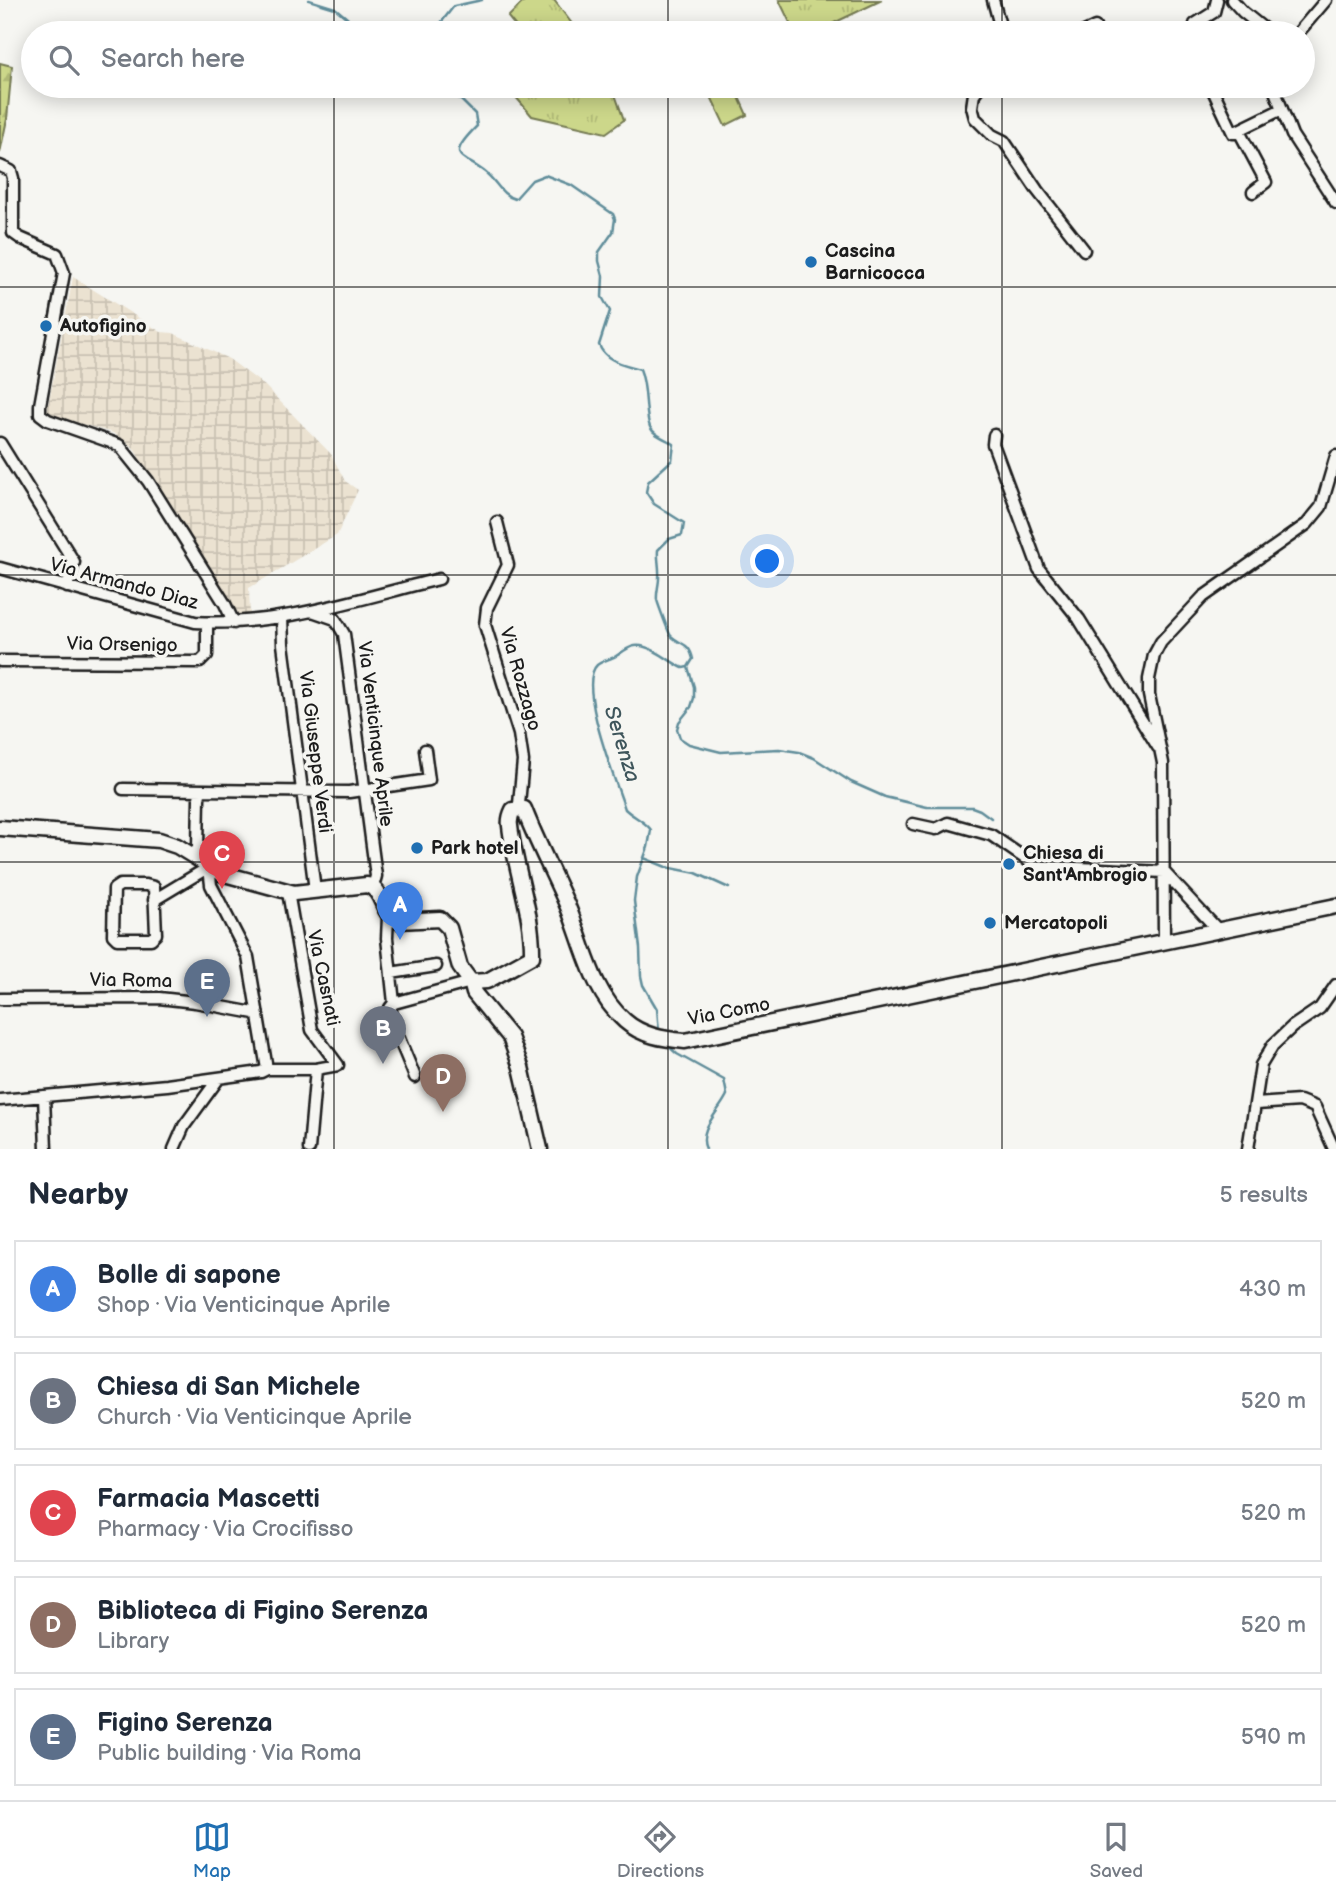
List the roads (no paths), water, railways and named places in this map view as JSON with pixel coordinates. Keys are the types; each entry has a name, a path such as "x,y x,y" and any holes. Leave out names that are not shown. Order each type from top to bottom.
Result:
{"street":[{"path":"993,0 999,21"},
{"path":"1200,21 1214,12 1217,0"},
{"path":"1232,0 1254,21"},
{"path":"1308,21 1326,0"},
{"path":"973,98 972,107 975,118 992,135 1004,141 1037,190 1084,250"},
{"path":"1217,98 1233,133"},
{"path":"1278,98 1292,135 1336,203"},
{"path":"1233,133 1282,109"},
{"path":"1233,133 1240,134 1266,182 1253,192"},
{"path":"0,166 10,171 13,178 13,233 57,254 64,272 40,414 48,420 118,445 148,481 225,604 234,623"},
{"path":"994,435 993,444 1039,569 1079,619 1162,754"},
{"path":"0,443 74,562 67,587"},
{"path":"1164,940 1162,754 1149,695 1154,655 1161,642 1203,597 1307,524 1321,507 1336,456"},
{"name":"Via Rozzago","path":"497,522 508,565 487,608 485,625 519,734 523,761 519,804 522,809"},
{"name":"Via Armando Diaz","path":"0,568 195,622 207,623 234,623 282,617 439,579"},
{"path":"339,604 344,634"},
{"name":"Via Venticinque Aprile","path":"305,611 317,612 335,619 344,634 376,876 373,887"},
{"name":"Via Giuseppe Verdi","path":"282,617 283,644 315,890"},
{"name":"Via Orsenigo","path":"0,661 200,662 207,655 207,623"},
{"path":"123,789 365,790 429,780 425,750"},
{"path":"195,857 198,848 201,790"},
{"path":"394,1003 471,982 487,981 532,956 522,880 509,824 513,810 522,809"},
{"name":"Via Como","path":"522,809 603,994 626,1022 655,1038 685,1041 1336,906"},
{"path":"913,824 936,829 948,823 991,835 1037,866 1164,872 1219,931"},
{"path":"0,828 159,840 172,843 221,873 294,893 367,885 373,887 388,917 387,938 394,1003 390,1009 415,1077"},
{"path":"154,900 209,867"},
{"path":"209,867 211,885 248,957 267,1069"},
{"path":"120,885 154,887 154,900 156,934 151,939 117,939 113,934 114,889 120,885"},
{"name":"Via Casnati","path":"288,892 312,1030 338,1065 316,1069"},
{"path":"1199,934 1203,914"},
{"path":"388,917 398,921 436,918 449,928 462,972 471,982 477,996 510,1037 521,1067 540,1149"},
{"path":"391,974 436,966"},
{"path":"1248,1149 1261,1065 1273,1045 1292,1027 1320,1008 1336,985"},
{"name":"Via Roma","path":"0,999 159,998 254,1013 258,1017"},
{"path":"0,1100 219,1079 267,1069 316,1069 309,1149"},
{"path":"173,1149 184,1126 219,1079"},
{"path":"44,1096 46,1149"},
{"path":"1256,1104 1300,1101 1315,1107 1334,1149"}],"waterway":[{"name":"Serenza","path":"309,0 335,8 351,21"},
{"path":"442,21 454,6 482,0"},
{"name":"Serenza","path":"459,98 475,114 477,126 461,145 460,155 486,173 506,195 515,199 532,180 545,175 571,185 613,214 613,232 599,252 603,276 602,297 610,311 599,345 611,359 640,369 650,427 674,444 672,460 648,482 646,492 654,504 684,523 682,535 669,539 658,550 657,600 671,636 687,647 693,659 688,667 683,668 650,649 633,646 597,665 592,676 591,692 600,735 625,809 651,830 637,877 634,901 641,976 643,985 657,1009 659,1032"},
{"path":"688,667 694,698 677,729 680,738 689,744 721,752 779,749 799,752 814,758 851,782 885,797 927,807 972,807 991,818"},
{"path":"644,858 666,867 696,873 729,888"},
{"name":"Serenza","path":"666,1044 677,1054 724,1080 727,1095 704,1135 706,1149"}],"place":[{"name":"Cascina Barnicocca","path":"811,262"},
{"name":"Autofigino","path":"46,326"},
{"name":"Park hotel","path":"417,848"},
{"name":"Chiesa di Sant'Ambrogio","path":"1009,864"},
{"name":"Farmacia Mascetti","path":"222,889"},
{"name":"Mercatopoli","path":"990,923"},
{"name":"Bolle di sapone","path":"400,940"},
{"name":"Figino Serenza","path":"207,1017"},
{"name":"Chiesa di San Michele","path":"383,1064"},
{"name":"Biblioteca di Figino Serenza","path":"443,1112"}]}
